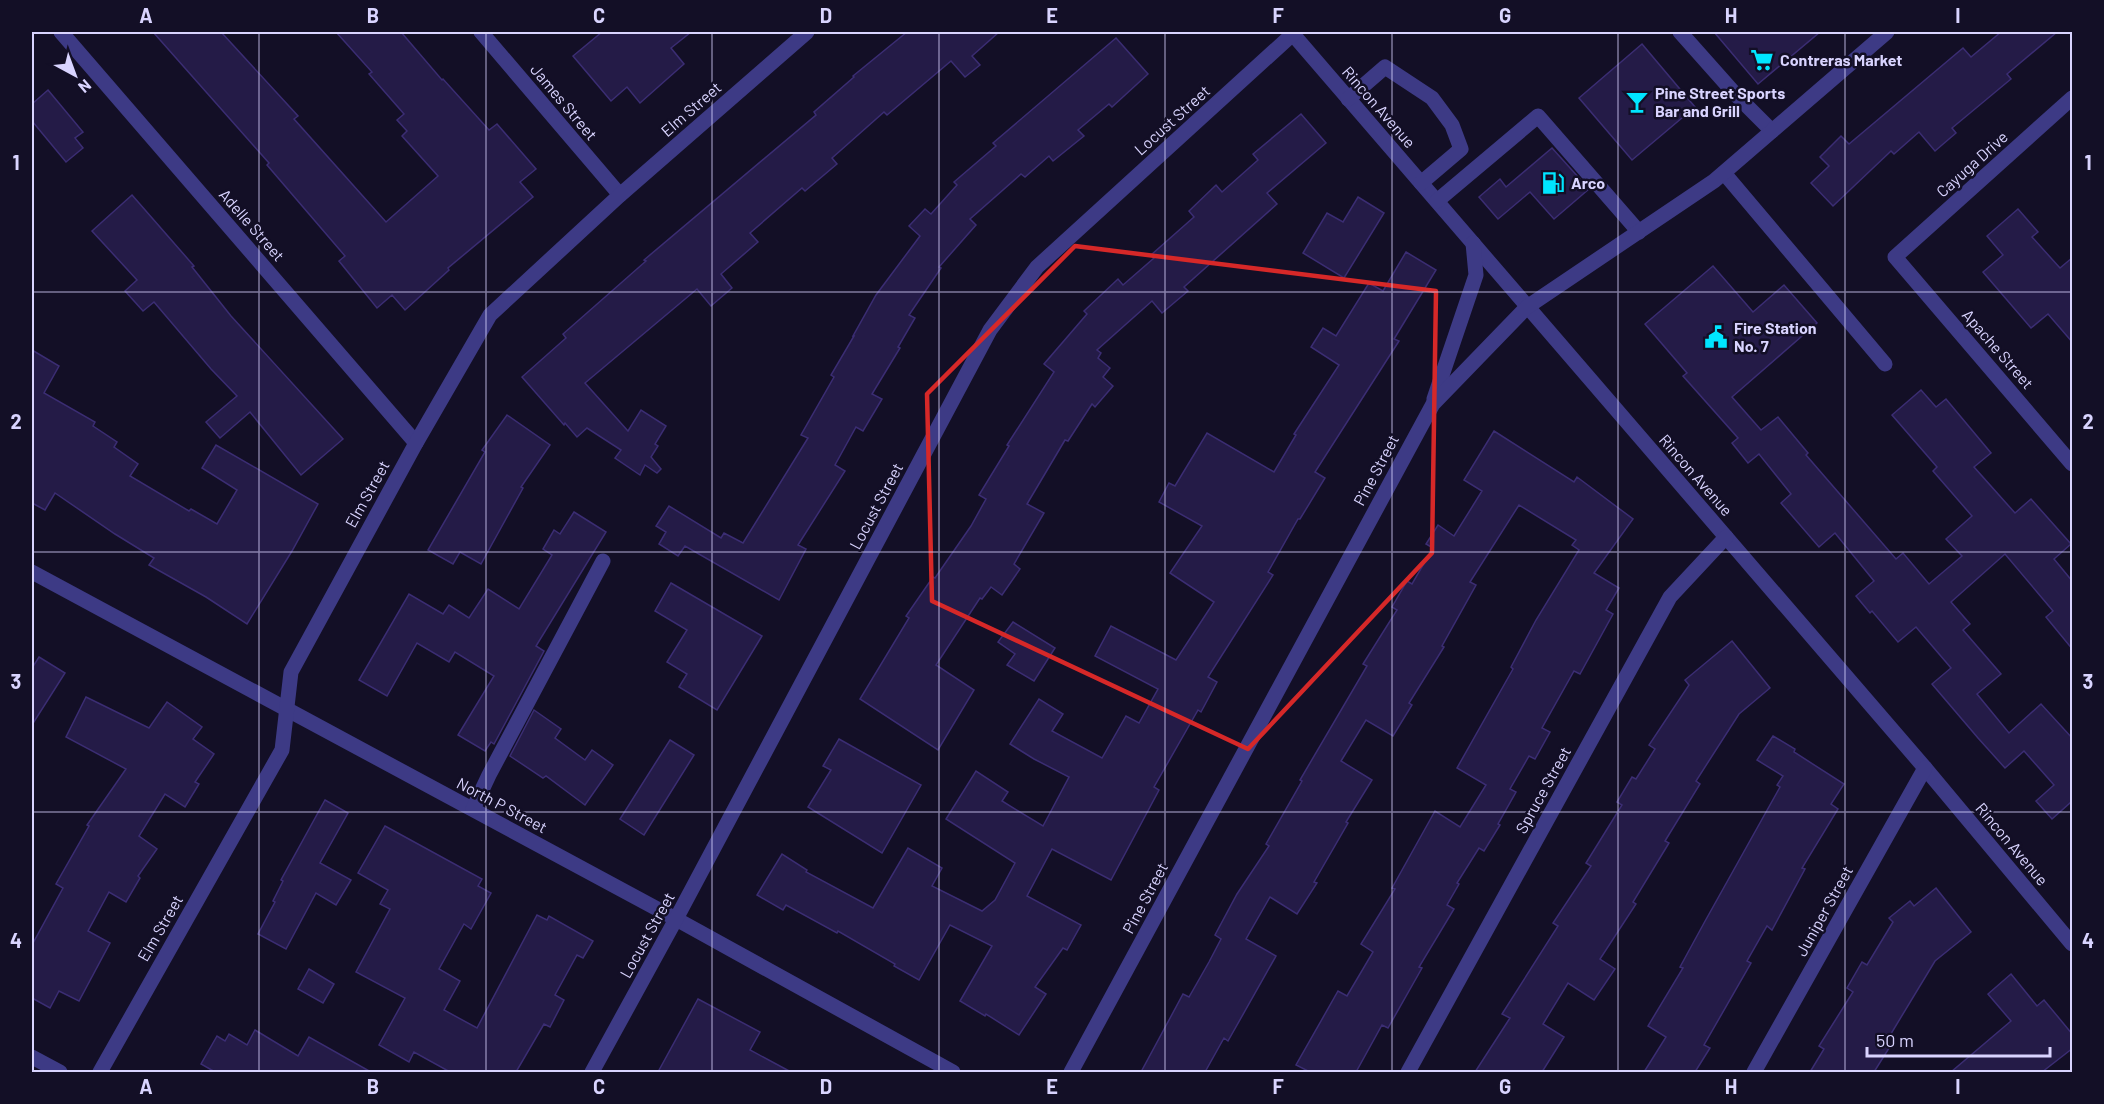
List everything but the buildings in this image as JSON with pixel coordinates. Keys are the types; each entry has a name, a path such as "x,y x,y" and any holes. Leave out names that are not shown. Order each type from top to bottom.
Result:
{"street":[{"name":"Adelle Street","path":"61,32 416,443"},
{"name":"James Street","path":"481,32 620,195"},
{"name":"Elm Street","path":"100,1072 282,750 291,672 416,443 490,315 620,195 807,32"},
{"name":"Rincon Avenue","path":"1293,32 1348,99 1925,768 2073,944"},
{"name":"Locust Street","path":"592,1072 990,330 1037,267 1293,32"},
{"path":"1680,32 1736,95 1772,131"},
{"name":"Pine Street","path":"1071,1072 1433,404 1527,307 1724,173 1887,32"},
{"path":"1348,99 1385,67 1432,98 1452,125 1461,149 1421,183"},
{"name":"Cayuga Drive","path":"1895,257 2073,98"},
{"path":"1437,201 1538,116 1639,232"},
{"path":"1724,173 1885,363"},
{"path":"1433,404 1476,275 1473,243"},
{"name":"Apache Street","path":"1895,257 2073,464"},
{"name":"Spruce Street","path":"1408,1072 1671,597 1726,537"},
{"path":"472,809 603,561"},
{"name":"North P Street","path":"32,572 676,919 953,1072"},
{"name":"Juniper Street","path":"1754,1072 1925,768"},
{"path":"32,1057 60,1072"}],"highlighted area":[{"path":"1075,246 1436,291 1432,553 1248,749 932,601 927,394"}],"place":[{"name":"Contreras Market","path":"1762,60"},
{"name":"Pine Street Sports Bar and Grill","path":"1637,102"},
{"name":"Arco","path":"1553,183"},
{"name":"Fire Station No. 7","path":"1716,337"}]}
